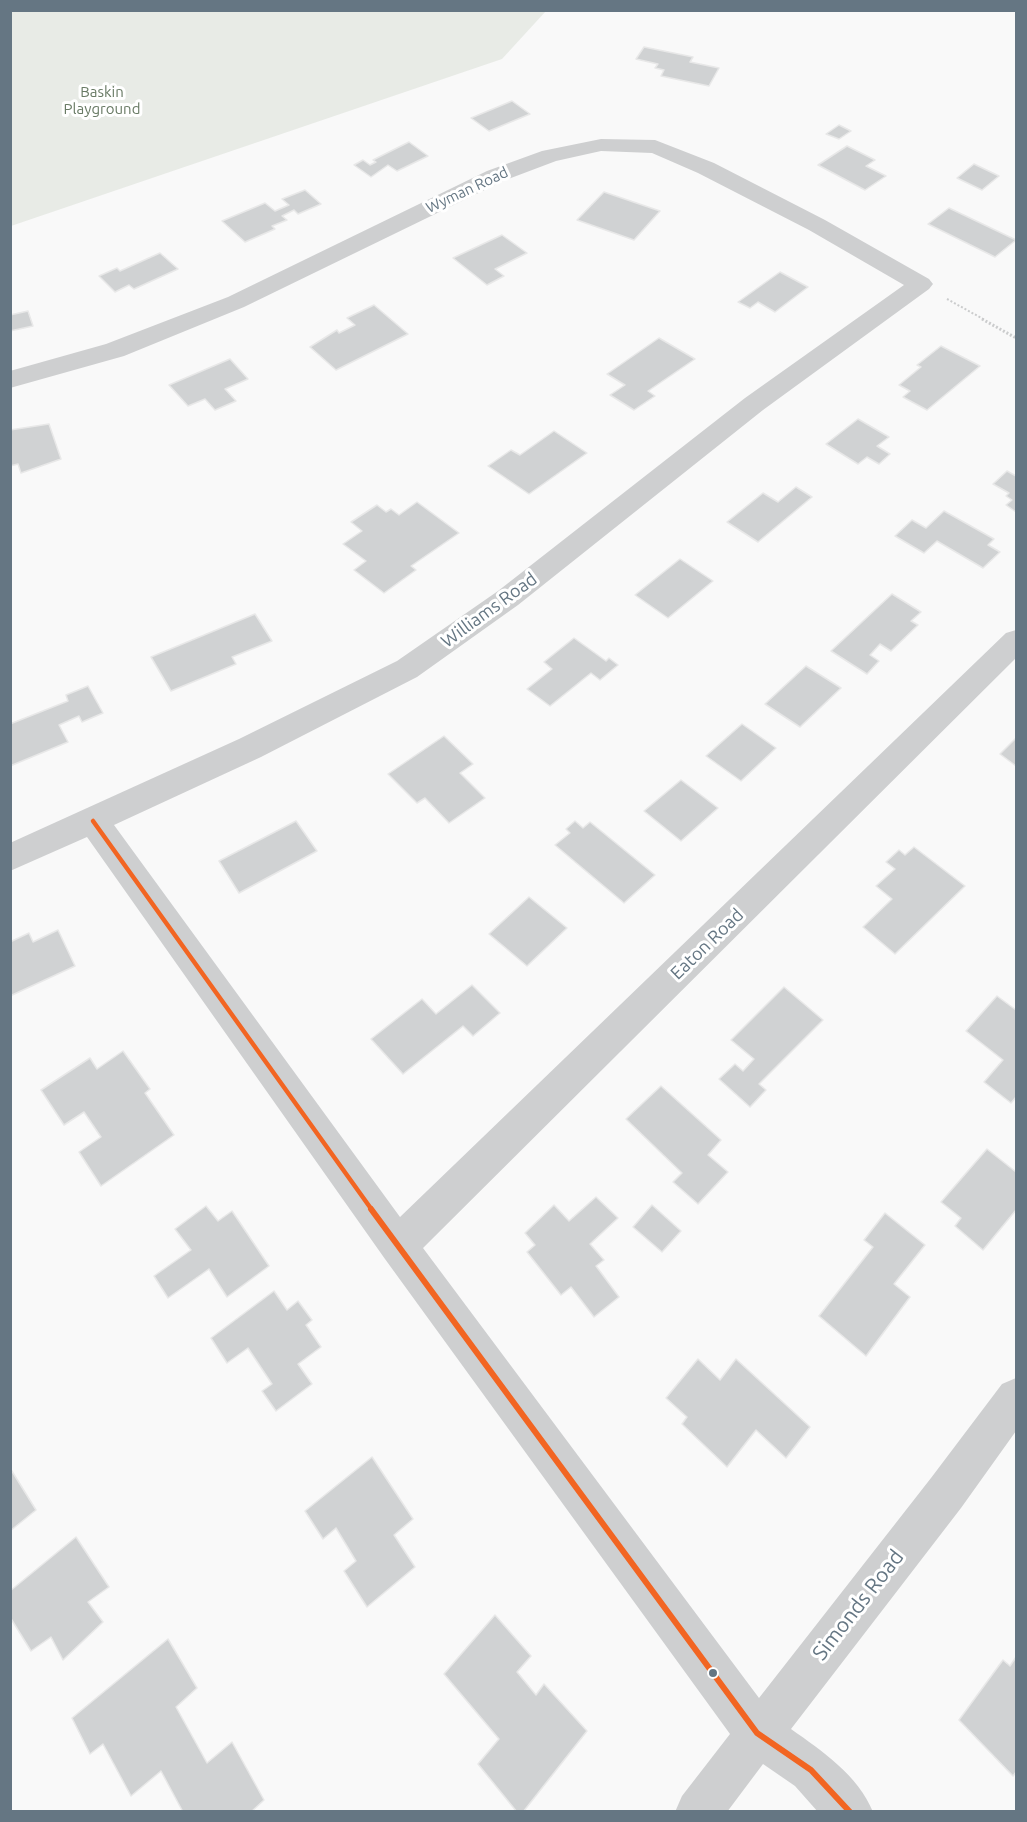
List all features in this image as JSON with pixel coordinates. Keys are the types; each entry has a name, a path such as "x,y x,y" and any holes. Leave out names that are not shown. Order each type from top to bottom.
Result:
{"street":[{"name":"Wyman Road","path":"10,380 115,350 236,302 495,176 550,156 601,145 655,147 706,168 817,225 921,284"},
{"name":"Williams Road","path":"10,858 250,748 407,669 508,598 754,404 921,284"},
{"name":"Eaton Road","path":"398,1246 1017,641"},
{"path":"93,821 398,1246 757,1733 812,1770 850,1812"},
{"name":"Simonds Road","path":"698,1812 1017,1398"}],"path":[{"path":"921,284 1017,338"}],"green space":[{"name":"Baskin Playground","path":"11,10 546,11 502,59 11,226"}],"building":[{"path":"644,47 693,57 690,62 719,68 709,86 661,76 664,70 655,68 658,64 636,59"},
{"path":"512,101 530,114 489,131 471,118"},
{"path":"839,125 851,131 839,139 826,134"},
{"path":"409,142 428,156 397,171 388,165 371,177 354,165 363,160 370,165 376,162 373,160"},
{"path":"847,146 875,160 866,166 886,176 865,190 818,165"},
{"path":"974,164 999,176 982,190 957,178"},
{"path":"305,190 321,204 298,214 294,210 282,216 287,220 272,226 275,229 245,242 222,221 265,203 275,211 289,205 282,199"},
{"path":"604,192 660,211 634,240 577,220"},
{"path":"949,208 1016,240 995,257 928,224"},
{"path":"502,235 527,253 495,269 504,276 487,285 453,258"},
{"path":"160,253 178,269 134,289 129,285 115,292 99,276 117,268 120,271"},
{"path":"780,272 808,287 775,312 758,302 750,308 738,302"},
{"path":"374,305 408,334 336,370 310,347 337,330 339,333 355,325 347,318"},
{"path":"28,311 33,326 10,331 10,315"},
{"path":"659,338 695,359 648,391 655,396 634,410 610,395 625,385 607,374"},
{"path":"941,346 980,366 927,410 903,397 910,391 899,385 921,367 917,365"},
{"path":"230,359 248,379 225,389 236,401 215,410 205,399 188,406 169,385"},
{"path":"858,419 889,437 877,446 890,454 879,464 867,457 858,464 826,444"},
{"path":"49,424 61,459 21,473 18,464 10,466 10,430"},
{"path":"554,431 587,453 529,494 488,466 511,450 520,455"},
{"path":"1007,471 1016,476 1016,512 1006,505 1012,500 1006,496 1009,493 993,484"},
{"path":"796,487 812,497 758,542 727,522 763,493 778,502"},
{"path":"417,502 459,533 411,566 416,570 384,593 354,570 366,561 343,544 362,531 351,522 377,505 386,512 391,509 399,515"},
{"path":"944,511 994,539 988,545 1000,552 983,568 937,541 924,553 895,536 912,520 926,528"},
{"path":"680,559 713,581 668,618 635,595"},
{"path":"892,594 921,612 911,621 918,625 891,651 880,644 870,655 879,661 867,674 831,651"},
{"path":"255,614 272,641 232,657 236,664 171,691 151,657"},
{"path":"574,638 606,661 609,658 618,665 600,680 591,673 550,706 527,689 552,669 544,662"},
{"path":"806,666 841,688 800,727 765,704"},
{"path":"88,686 103,713 82,722 79,716 59,725 68,742 10,766 10,724 68,701 66,695"},
{"path":"742,724 776,748 741,781 706,756"},
{"path":"444,736 473,764 460,773 485,798 449,823 425,798 417,803 388,774"},
{"path":"1016,738 1016,766 1000,754"},
{"path":"681,780 718,808 681,841 644,811"},
{"path":"296,821 317,851 239,893 219,861"},
{"path":"575,821 583,828 590,822 655,875 624,903 555,845 570,833 566,829"},
{"path":"914,847 965,886 895,954 863,927 892,899 876,886 895,869 886,862 899,850 905,855"},
{"path":"529,897 567,928 527,966 489,934"},
{"path":"58,930 75,966 10,996 10,942 29,933 33,942"},
{"path":"472,985 500,1013 473,1036 463,1026 403,1074 371,1039 422,999 436,1014"},
{"path":"784,987 823,1020 759,1084 766,1090 750,1107 719,1079 735,1064 743,1071 754,1059 731,1040"},
{"path":"997,996 1016,1010 1016,1097 1011,1103 984,1082 1003,1060 966,1031"},
{"path":"123,1051 150,1089 145,1093 174,1135 101,1186 79,1152 101,1137 84,1112 64,1125 41,1090 90,1058 97,1069"},
{"path":"661,1086 721,1140 708,1155 728,1172 698,1204 673,1182 682,1173 626,1119"},
{"path":"987,1149 1016,1172 1016,1210 983,1250 955,1226 961,1218 941,1202"},
{"path":"596,1197 618,1218 590,1244 604,1260 596,1266 619,1297 594,1317 571,1287 561,1295 527,1252 535,1245 525,1233 554,1205 569,1221"},
{"path":"652,1205 681,1231 662,1252 633,1227"},
{"path":"206,1206 218,1221 232,1211 269,1266 227,1297 209,1269 168,1298 154,1276 191,1250 175,1229"},
{"path":"885,1213 925,1245 894,1284 910,1297 866,1356 819,1316 873,1247 864,1240"},
{"path":"274,1291 287,1310 298,1301 312,1320 306,1325 321,1347 298,1364 312,1384 276,1411 262,1391 272,1384 248,1348 227,1363 211,1338"},
{"path":"698,1359 720,1380 736,1359 810,1427 786,1458 756,1430 727,1467 682,1424 687,1417 666,1398"},
{"path":"372,1457 413,1519 394,1535 415,1567 367,1607 344,1571 356,1561 336,1528 323,1539 305,1511"},
{"path":"10,1468 36,1510 10,1531"},
{"path":"76,1537 109,1587 88,1602 103,1622 63,1660 51,1637 31,1651 10,1617 10,1591"},
{"path":"495,1615 531,1656 517,1672 536,1695 544,1684 587,1731 523,1812 517,1812 478,1764 499,1739 444,1674"},
{"path":"168,1639 197,1688 176,1707 207,1763 232,1742 264,1800 251,1812 183,1812 161,1771 131,1796 103,1744 90,1754 72,1718"},
{"path":"1016,1657 1016,1772 1013,1776 959,1720 1003,1660 1010,1666"}],"transit line":[{"path":"93,821 398,1246 757,1733 811,1770 850,1812"}]}
